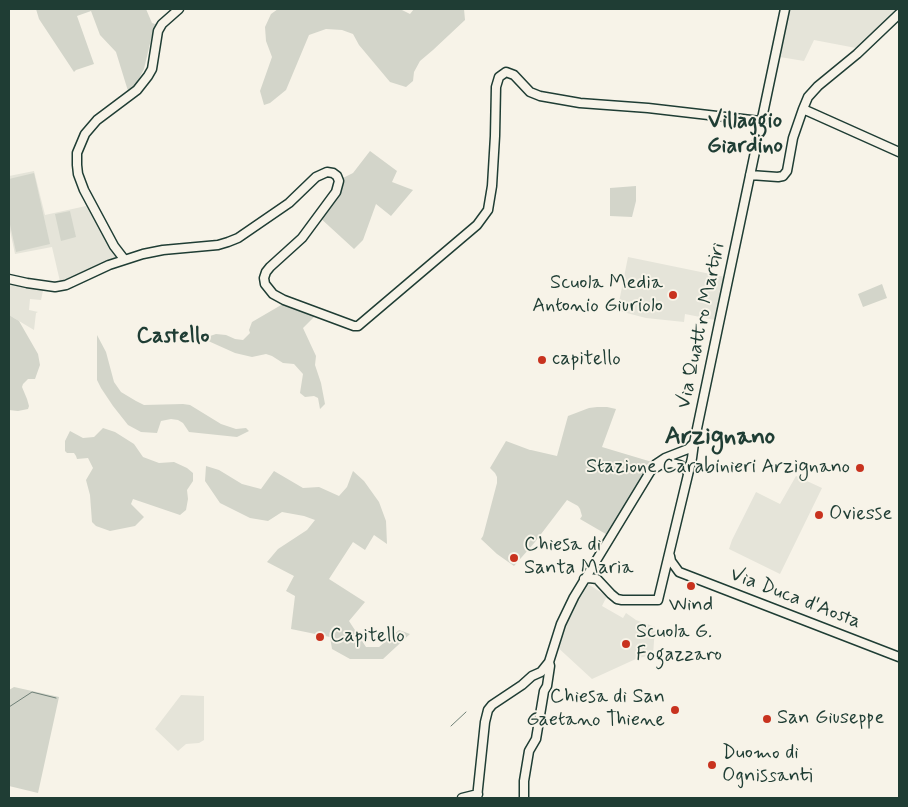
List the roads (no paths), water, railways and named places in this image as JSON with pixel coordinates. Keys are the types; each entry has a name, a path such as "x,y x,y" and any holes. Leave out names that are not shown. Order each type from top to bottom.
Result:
{"street":[{"path":"124,260 114,246 84,190 78,174 77,153 85,134 97,120 137,90 148,76 152,69 158,31 162,24 179,9"},
{"name":"Via Quattro Martiri","path":"597,579 617,599 658,600 692,458 760,120 785,9"},
{"path":"750,174 783,176 787,171 793,138 808,97 899,14"},
{"path":"9,279 55,287 66,285 124,260 163,250 218,245 228,242 238,238 289,203 316,177 327,172 337,176 339,181 336,192 302,238 270,267 264,278 273,294 284,300 358,326 477,225 488,210 492,186 496,87 499,77 506,72 514,75 530,92 540,96 580,103 760,120"},
{"path":"803,109 899,152"},
{"path":"462,798 478,796 485,719 488,710 492,705 532,676 541,672 549,662 561,624 574,597 650,472 656,464 665,458 688,449 694,443"},
{"path":"650,472 660,465 671,463 680,465 688,472"},
{"path":"663,582 668,577 679,572 671,561 669,554"},
{"path":"584,579 597,579 592,566"},
{"name":"Via Duca d'Aosta","path":"679,572 899,657"},
{"path":"544,691 547,686 549,662"},
{"path":"524,798 524,781 529,751 536,739 544,691 543,682 539,679 529,680"}],"waterway":[{"path":"9,707 32,692 56,698"},
{"path":"451,726 466,712"}],"place":[{"name":"Scuola Media Antonio Giuriolo","path":"673,295"},
{"name":"capitello","path":"542,360"},
{"name":"Stazione Carabinieri Arzignano","path":"860,468"},
{"name":"Oviesse","path":"819,515"},
{"name":"Chiesa di Santa Maria","path":"514,558"},
{"name":"Wind","path":"691,586"},
{"name":"Capitello","path":"320,637"},
{"name":"Scuola G. Fogazzaro","path":"626,644"},
{"name":"Chiesa di San Gaetano Thiene","path":"675,710"},
{"name":"San Giuseppe","path":"767,719"},
{"name":"Duomo di Ognissanti","path":"712,765"}],"district":[{"name":"Villaggio Giardino","path":"745,134"},
{"name":"Castello","path":"173,337"},
{"name":"Arzignano","path":"720,438"}]}
